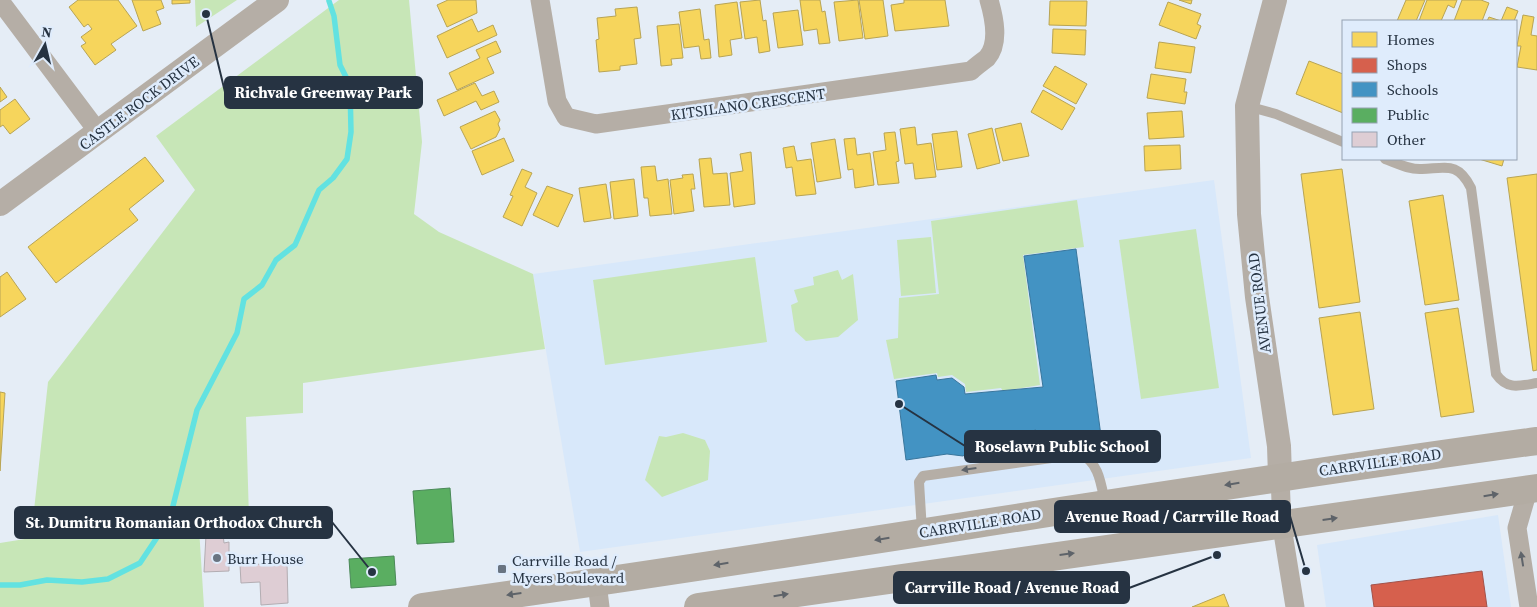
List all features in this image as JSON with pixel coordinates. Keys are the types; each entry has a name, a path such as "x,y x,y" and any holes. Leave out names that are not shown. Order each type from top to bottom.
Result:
{"main road":[{"name":"CARRVILLE ROAD","path":"422,607 598,595 922,532 1280,476 1537,441"},
{"path":"698,607 931,572 1282,527 1532,489"},
{"path":"922,532 931,572"}],"street":[{"name":"CASTLE ROCK DRIVE","path":"0,204 99,133 277,0"},
{"name":"KITSILANO CRESCENT","path":"540,0 557,101 566,117 596,124 972,71 988,56 994,34 994,18 989,0"},
{"name":"AVENUE ROAD","path":"1275,0 1247,106 1250,214 1257,297 1279,446 1282,527 1295,607"},
{"path":"0,1 99,133"},
{"path":"1529,607 1517,528 1532,489"}],"lane":[{"path":"1247,106 1276,114 1342,142"},
{"path":"1388,160 1421,170 1452,168 1465,175 1471,188 1496,374 1505,384 1513,387 1537,383"},
{"path":"922,532 919,482 923,476 1080,454 1089,458 1094,464 1105,504"}],"shaded area":[{"path":"1214,180 1251,458 580,552 533,274"},
{"path":"1498,515 1511,607 1326,607 1317,545"}],"green space":[{"path":"195,0 237,0 196,27"},
{"path":"339,0 409,0 422,142 414,214 439,232 533,274 545,349 303,383 303,413 246,417 249,518 199,528 204,607 0,607 0,543 31,538 48,382 195,190 156,136"},
{"path":"1077,200 1084,247 1023,255 1040,385 1003,391 1001,388 966,392 965,384 952,375 938,377 937,373 894,379 886,340 898,338 899,298 939,294 931,221"},
{"path":"1196,229 1219,388 1141,399 1119,240"},
{"path":"931,237 936,293 901,296 897,240"},
{"path":"755,257 767,342 605,365 593,280"},
{"path":"838,270 842,280 853,274 858,320 838,337 806,341 795,331 791,305 798,302 794,290 814,285 813,277"},
{"path":"683,433 705,440 710,451 708,480 662,497 645,480 659,436 666,437"}],"building: Homes":[{"path":"78,0 118,0 137,26 111,44 116,50 95,65 81,46 86,43 81,37 92,29 88,24 84,27 69,7"},
{"path":"132,0 161,0 164,8 156,11 161,24 143,31"},
{"path":"172,0 190,0 190,3 172,4"},
{"path":"448,0 476,0 477,13 447,27 437,5"},
{"path":"760,0 763,21 766,20 770,51 759,53 757,37 745,39 740,2"},
{"path":"800,0 820,0 822,12 825,11 830,43 819,44 817,29 804,31"},
{"path":"858,0 863,38 839,41 834,2"},
{"path":"859,0 883,0 888,36 865,39"},
{"path":"904,0 945,0 949,26 895,31 891,5 904,3"},
{"path":"1179,0 1192,0 1191,4"},
{"path":"1406,0 1425,0 1416,20 1397,20"},
{"path":"1427,0 1457,0 1454,8 1448,5 1441,20 1419,20"},
{"path":"1462,0 1481,0 1489,3 1482,20 1454,20"},
{"path":"1050,1 1087,1 1086,26 1049,25"},
{"path":"737,2 742,38 730,40 732,55 719,57 715,5"},
{"path":"1168,2 1201,14 1197,24 1201,26 1196,39 1159,25"},
{"path":"637,7 641,38 634,39 637,64 620,66 620,70 599,72 596,40 599,39 597,18 616,16 615,9"},
{"path":"1507,7 1518,11 1514,20 1501,20"},
{"path":"700,9 704,40 709,39 711,58 701,59 699,46 684,48 679,12"},
{"path":"798,10 803,45 778,48 773,13"},
{"path":"1523,15 1534,17 1531,35 1537,36 1537,70 1517,67 1521,46 1517,46"},
{"path":"1489,17 1498,20 1488,20"},
{"path":"472,19 478,32 493,25 497,35 447,58 437,36"},
{"path":"679,24 683,58 671,59 672,65 661,66 657,26"},
{"path":"1053,29 1086,30 1085,55 1052,53"},
{"path":"496,41 501,52 487,58 494,73 457,90 449,73 480,58 476,50"},
{"path":"1159,42 1195,47 1191,73 1155,68"},
{"path":"1309,61 1342,74 1342,113 1296,94"},
{"path":"1055,66 1087,84 1076,104 1043,86"},
{"path":"1151,74 1186,79 1184,92 1187,92 1185,104 1147,98"},
{"path":"475,83 482,96 494,91 499,102 481,110 476,101 444,116 437,100"},
{"path":"0,87 7,97 0,102"},
{"path":"1043,90 1075,108 1062,130 1031,112"},
{"path":"15,99 30,119 10,134 3,125 0,127 0,110"},
{"path":"495,111 500,120 498,124 500,129 496,137 471,149 460,127"},
{"path":"1182,111 1184,137 1149,139 1147,113"},
{"path":"1021,123 1029,156 1003,161 995,129"},
{"path":"915,127 917,145 931,143 936,177 915,179 913,163 905,164 900,129"},
{"path":"992,128 1000,163 977,169 968,134"},
{"path":"957,131 962,167 937,170 932,134"},
{"path":"895,132 899,161 896,162 899,183 878,185 873,152 886,150 884,133"},
{"path":"504,138 514,161 482,175 472,151"},
{"path":"855,138 857,155 870,153 874,185 855,188 853,169 848,170 844,139"},
{"path":"835,139 841,178 817,182 811,143"},
{"path":"1180,145 1181,169 1145,171 1144,146"},
{"path":"794,146 797,161 811,159 816,194 796,196 792,167 786,168 783,148"},
{"path":"751,152 755,204 734,207 730,173 743,171 740,154"},
{"path":"145,157 164,181 129,209 138,220 56,283 28,247"},
{"path":"711,158 713,174 727,173 730,205 704,207 699,159"},
{"path":"1482,160 1504,160 1502,166"},
{"path":"655,166 657,181 668,179 672,214 650,216 648,198 644,198 641,167"},
{"path":"522,169 532,173 525,187 537,193 522,226 503,217 513,196 510,195"},
{"path":"1342,169 1360,302 1319,308 1301,174"},
{"path":"693,174 695,189 691,189 694,211 674,214 670,180 683,178 682,175"},
{"path":"1537,174 1537,370 1533,371 1507,178"},
{"path":"634,179 638,216 614,219 610,182"},
{"path":"606,184 611,218 584,222 579,188"},
{"path":"547,186 573,195 558,227 533,215"},
{"path":"1443,195 1459,300 1425,305 1409,201"},
{"path":"7,272 26,299 0,317 0,277"},
{"path":"1458,308 1474,412 1441,417 1425,313"},
{"path":"1360,312 1374,409 1333,415 1319,318"},
{"path":"0,392 5,393 0,471"},
{"path":"1224,594 1229,607 1192,607"}],"building: Shops":[{"path":"1482,571 1487,607 1374,607 1371,585"}],"building: Schools":[{"path":"1076,249 1101,436 1056,442 1054,437 1037,440 1036,430 1021,433 1022,442 973,449 963,456 947,454 906,460 896,381 936,375 937,380 952,378 964,387 965,394 1043,387 1024,256"}],"building: Public":[{"path":"450,488 454,542 417,544 413,491"},
{"path":"394,556 396,585 351,588 349,559"}],"building: Other":[{"name":"Burr House","path":"223,534 224,543 229,542 229,571 204,572 206,535"},
{"path":"287,563 288,603 261,605 260,582 241,583 240,565"}],"waterway":[{"path":"0,585 20,585 47,580 82,582 108,579 140,563 170,518 197,410 237,333 244,299 262,285 276,260 295,245 319,190 333,178 347,159 351,132 350,85 340,65 334,16 329,1"}],"place":[{"name":"Richvale Greenway Park","path":"206,14"},
{"name":"Roselawn Public School","path":"899,404"},
{"name":"Carrville Road / Avenue Road","path":"1217,555"},
{"name":"Burr House","path":"217,558"},
{"name":"Carrville Road / Myers Boulevard","path":"502,569"},
{"name":"Avenue Road / Carrville Road","path":"1306,571"},
{"name":"St. Dumitru Romanian Orthodox Church","path":"372,572"}]}
